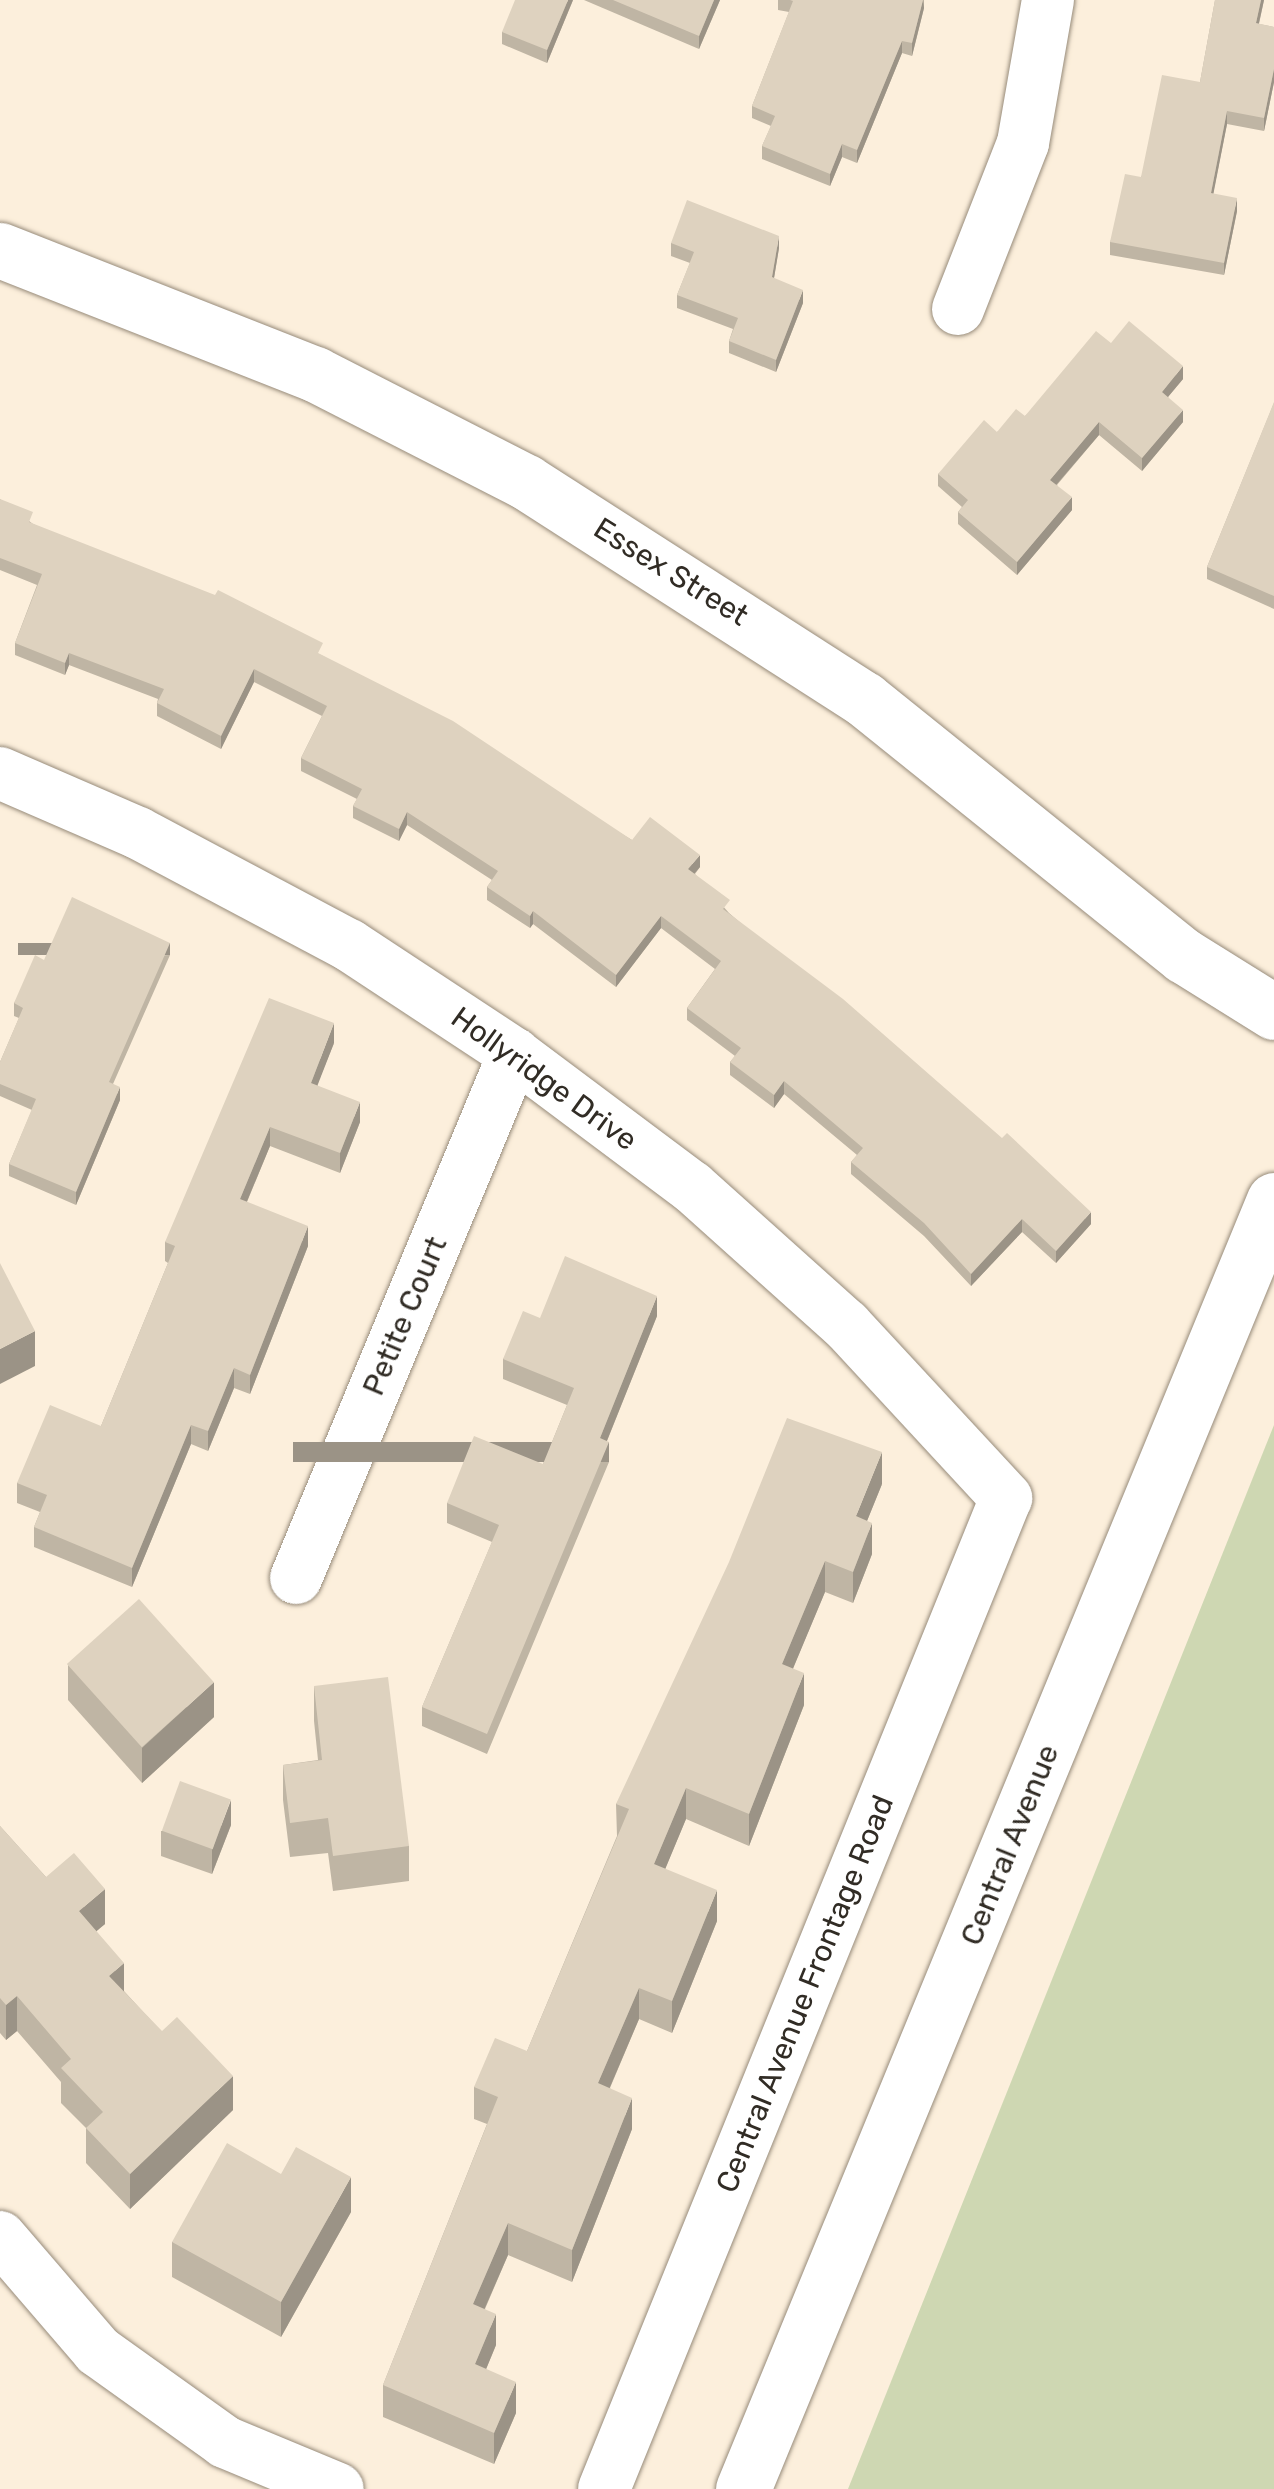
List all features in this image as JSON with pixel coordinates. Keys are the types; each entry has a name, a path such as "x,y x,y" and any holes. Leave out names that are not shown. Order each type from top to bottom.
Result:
{"street":[{"path":"958,309 1023,143 1048,0"},
{"name":"Essex Street","path":"0,250 315,374 526,482 864,699 1184,956 1274,1012"},
{"name":"Hollyridge Drive","path":"0,773 138,833 349,945 514,1054 692,1187 846,1325 1006,1498"},
{"name":"Petite Court","path":"296,1578 514,1054"},
{"name":"Central Avenue","path":"743,2489 1274,1200"},
{"name":"Central Avenue Frontage Road","path":"604,2489 1006,1498"},
{"path":"0,2237 98,2351 226,2442 338,2489"}],"green space":[{"path":"1274,1425 1274,2489 848,2489"}],"building":[{"path":"515,0 568,0 547,50 502,32"},
{"path":"613,0 714,0 699,36"},
{"path":"790,0 923,0 912,43 902,41 857,150 842,144 830,174 762,146 775,116 752,106 793,1"},
{"path":"1215,0 1261,0 1256,23 1274,27 1274,69 1264,118 1227,111 1211,193 1237,198 1224,263 1110,242 1125,174 1141,177 1162,75 1200,82"},
{"path":"687,200 779,236 772,277 803,290 776,360 729,341 738,318 677,295 694,252 671,243"},
{"path":"1129,321 1183,366 1162,392 1183,410 1142,458 1099,422 1050,480 1072,497 1017,562 958,512 968,500 938,474 984,420 997,432 1016,409 1025,416 1096,331 1111,343"},
{"path":"1274,402 1274,596 1207,567"},
{"path":"0,499 33,512 29,522 215,595 218,590 323,643 318,653 453,721 632,840 650,817 700,855 688,869 730,900 723,909 843,999 1002,1138 1007,1133 1091,1212 1056,1251 1022,1219 971,1274 924,1223 851,1162 863,1148 784,1081 774,1095 730,1062 741,1048 687,1008 721,961 661,916 616,975 533,911 530,916 487,887 498,871 407,812 399,829 353,806 362,789 301,758 327,706 254,669 221,736 157,703 164,689 69,653 65,663 15,643 42,574 0,558"},
{"path":"72,897 170,943 109,1082 120,1087 76,1192 9,1164 36,1099 0,1084 0,1062 23,1008 14,1003 35,955 44,960"},
{"path":"269,998 334,1023 311,1083 360,1102 340,1153 270,1127 240,1199 308,1226 250,1375 234,1368 208,1431 191,1425 132,1568 34,1527 47,1495 17,1483 50,1405 101,1426 175,1246 165,1242"},
{"path":"565,1256 657,1296 600,1438 609,1442 487,1734 422,1707 499,1525 447,1503 474,1436 543,1464 574,1388 503,1359 523,1311 540,1318"},
{"path":"0,1263 35,1331 0,1349"},
{"path":"787,1418 882,1452 856,1516 872,1523 853,1572 825,1561 782,1664 804,1673 749,1814 686,1788 654,1864 717,1890 672,2001 639,1988 598,2083 632,2098 572,2250 508,2223 473,2304 496,2314 475,2364 516,2382 494,2433 383,2385 498,2097 474,2087 495,2038 527,2051 629,1809 616,1804 729,1562"},
{"path":"139,1599 214,1682 142,1747 67,1664"},
{"path":"388,1677 409,1846 333,1856 328,1818 290,1823 283,1765 322,1760 314,1686"},
{"path":"180,1781 231,1799 213,1849 162,1831"},
{"path":"0,1826 46,1877 74,1853 105,1889 79,1911 124,1963 109,1976 162,2031 177,2017 233,2076 130,2174 86,2128 103,2112 61,2068 71,2059 17,1996 6,2005 0,1998"},
{"path":"227,2143 281,2174 296,2147 351,2177 281,2302 172,2242"}]}
